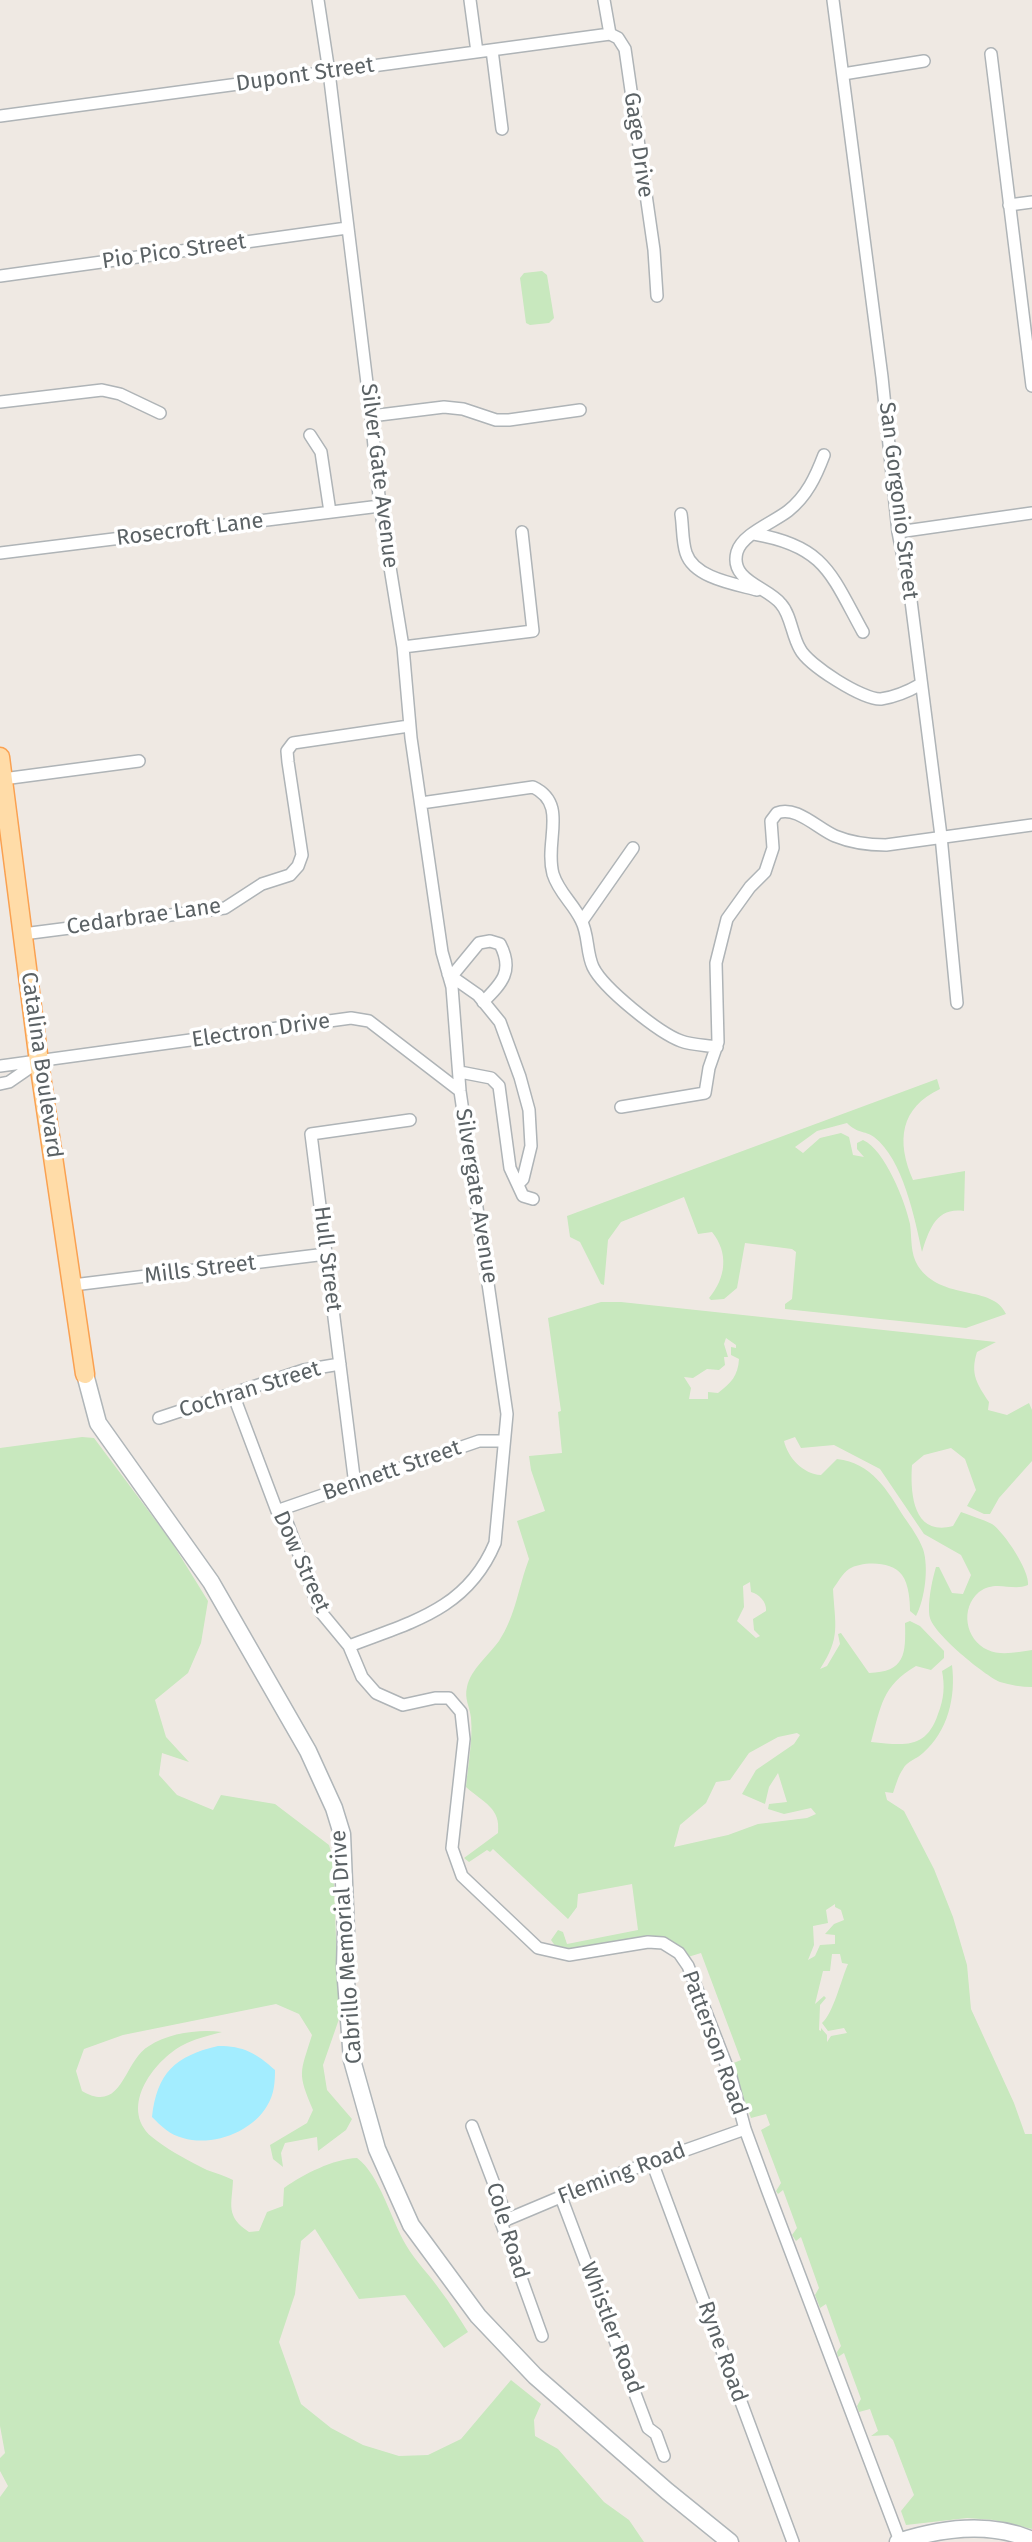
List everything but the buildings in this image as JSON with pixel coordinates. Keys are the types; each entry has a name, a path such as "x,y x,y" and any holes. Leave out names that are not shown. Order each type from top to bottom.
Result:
{"main road":[{"name":"Catalina Boulevard","path":"0,757 39,1062 85,1374"},
{"name":"Cabrillo Memorial Drive","path":"85,1374 98,1423 211,1582 308,1751 334,1808 342,1834 345,1967 352,2060 377,2149 411,2225 478,2316 535,2376 730,2542"},
{"path":"899,2542 936,2530 976,2528 1022,2535 1032,2540"}],"street":[{"name":"Silver Gate Avenue","path":"318,0 380,506 403,647 409,726 442,952"},
{"path":"470,0 477,52"},
{"name":"Gage Drive","path":"604,0 610,34 618,38 625,49 654,250 657,296"},
{"name":"San Gorgonio Street","path":"833,0 882,377 898,532 910,593 941,836 957,1003"},
{"name":"Dupont Street","path":"0,116 610,34"},
{"path":"492,50 502,129"},
{"path":"991,54 1032,386"},
{"path":"843,74 924,61"},
{"path":"1009,205 1032,202"},
{"name":"Pio Pico Street","path":"0,276 347,228"},
{"path":"0,402 102,390 120,394 160,413"},
{"path":"371,416 444,407 463,409 496,420 509,420 580,410"},
{"path":"310,435 321,452 330,512"},
{"path":"824,455 816,477 803,496 790,509 745,540 737,550 736,563 740,573 782,604 799,648 824,672 868,697 880,699 907,692 921,684"},
{"name":"Rosecroft Lane","path":"0,553 380,506"},
{"path":"898,532 1032,513"},
{"path":"681,514 686,553 695,567 726,581 769,594"},
{"path":"403,647 533,631 522,532"},
{"path":"754,534 784,539 805,549 820,562 834,579 863,632"},
{"name":"Cedarbrae Lane","path":"23,934 225,908 262,884 290,875 302,855 287,751 293,743 409,726"},
{"path":"3,779 139,761"},
{"path":"421,803 533,787 545,793 553,804 552,871 560,892 582,921 595,971 658,1030 682,1042 717,1047"},
{"path":"621,1107 705,1093 709,1068 717,1047 716,963 727,919 765,872 773,848 771,821 777,813 791,811 834,836 864,844 886,845 1032,825"},
{"path":"582,921 633,848"},
{"path":"483,1002 503,982 507,966 500,944 490,941 479,943 449,975 483,1002 500,1022 529,1110 531,1146 523,1179 518,1184"},
{"name":"Silvergate Avenue","path":"442,952 452,987 460,1091 507,1414 503,1441"},
{"name":"Electron Drive","path":"0,1066 351,1018 369,1021 460,1091"},
{"name":"Electron Drive","path":"0,1084 9,1082 39,1062"},
{"path":"460,1072 491,1078 499,1086 510,1168 523,1196 533,1199"},
{"name":"Hull Street","path":"355,1485 311,1134 410,1120"},
{"name":"Mills Street","path":"73,1285 326,1254"},
{"name":"Cochran Street","path":"159,1418 304,1370 340,1364"},
{"name":"Dow Street","path":"233,1394 277,1511 282,1509 320,1611 349,1646 362,1677 376,1693 403,1705"},
{"name":"Bennett Street","path":"282,1509 479,1441 503,1441"},
{"path":"349,1646 434,1613 458,1596 487,1561 495,1543 503,1441"},
{"name":"Patterson Road","path":"403,1705 449,1698 461,1712 464,1739 452,1848 462,1876 538,1948 569,1955 648,1942 663,1943 679,1953 688,1966 731,2077 745,2129 899,2542"},
{"name":"Cole Road","path":"472,2126 505,2213 501,2222 542,2336"},
{"name":"Fleming Road","path":"501,2222 745,2129"},
{"name":"Ryne Road","path":"652,2162 793,2542"},
{"name":"Whistler Road","path":"561,2197 648,2428 656,2434 664,2456"}],"green space":[{"path":"542,271 547,275 554,318 549,323 530,325 526,323 520,278 524,273"},
{"path":"937,1079 940,1089 927,1097 909,1116 905,1127 904,1152 913,1180 965,1171 964,1211 940,1216 931,1228 922,1252 900,1174 884,1147 874,1137 847,1123 817,1131 795,1147 803,1153 820,1138 841,1133 849,1137 853,1155 864,1157 857,1149 857,1143 863,1140 871,1146 886,1165 899,1190 910,1224 912,1251 918,1266 940,1284 990,1299 1006,1314 966,1328 785,1309 785,1304 792,1299 796,1252 745,1243 737,1288 724,1299 711,1300 709,1298 722,1274 721,1248 712,1232 698,1234 684,1197 621,1222 608,1240 604,1285 580,1242 570,1237 567,1216"},
{"path":"601,1302 621,1302 996,1342 977,1352 974,1367 981,1390 989,1402 988,1410 1007,1415 1029,1403 1032,1410 1032,1461 999,1498 990,1514 967,1506 976,1490 965,1459 951,1448 924,1455 912,1465 912,1488 917,1510 929,1525 940,1528 953,1526 961,1512 992,1524 1015,1552 1028,1585 985,1588 969,1606 968,1623 974,1639 988,1650 1004,1653 1032,1650 1032,1687 1008,1684 993,1678 940,1634 930,1618 929,1606 936,1567 939,1567 952,1593 963,1594 971,1575 961,1555 924,1534 880,1469 834,1445 801,1448 795,1437 784,1441 797,1464 808,1472 821,1475 837,1459 869,1472 891,1497 923,1549 925,1583 916,1616 910,1611 904,1579 897,1570 885,1565 855,1566 844,1573 833,1589 834,1639 820,1669 827,1666 840,1644 838,1634 841,1633 869,1673 890,1669 904,1652 905,1623 910,1621 920,1626 944,1651 944,1658 931,1670 916,1666 889,1689 871,1742 912,1743 927,1734 942,1703 942,1671 952,1665 951,1701 939,1734 921,1755 905,1766 893,1793 885,1792 887,1800 904,1811 934,1869 967,1965 971,2009 1025,2134 1032,2134 1032,2529 994,2520 967,2518 906,2525 901,2511 914,2495 893,2440 888,2435 871,2436 878,2431 870,2409 859,2412 857,2406 861,2399 844,2353 838,2357 841,2346 826,2304 820,2308 815,2295 819,2288 801,2237 796,2241 792,2235 797,2228 783,2190 778,2194 776,2191 781,2183 761,2130 770,2125 766,2114 751,2118 731,2064 741,2060 701,1953 688,1957 639,1938 571,1948 556,1947 551,1940 558,1930 563,1932 567,1944 638,1930 632,1884 578,1894 577,1907 568,1919 493,1849 469,1862 464,1858 498,1833 494,1812 466,1787 471,1744 467,1687 476,1668 505,1631 529,1559 517,1521 545,1511 529,1456 562,1453 558,1412 561,1411 548,1318","holes":["726,1338 736,1345 736,1348 731,1347 731,1355 739,1359 733,1379 718,1393 708,1392 708,1399 689,1399 691,1388 684,1377 693,1378 707,1369 719,1370 725,1365 724,1357 728,1357 724,1344","750,1582 751,1592 760,1597 765,1605 766,1611 753,1619 754,1630 760,1636 756,1638 737,1621 744,1607 743,1586","800,1735 794,1744 756,1770 742,1794 765,1804 769,1787 778,1773 787,1802 769,1804 768,1809 784,1814 811,1808 816,1814 807,1818 758,1824 728,1835 674,1847 680,1825 706,1803 716,1782 730,1780 749,1753 778,1737","835,1904 844,1920 834,1924 825,1934 835,1935 835,1944 820,1945 815,1956 808,1960 814,1945 813,1926 828,1923 826,1910","832,1954 840,1954 842,1963 848,1964 833,2005 822,2023 828,2031 844,2028 847,2033 831,2036 827,2042 827,2035 821,2028 819,2030 820,2005 826,1998 824,1996 815,2004 823,1971 830,1971"]},
{"path":"94,1438 171,1541 208,1601 201,1643 188,1673 155,1700 166,1737 189,1762 162,1753 159,1775 177,1795 213,1810 221,1795 275,1804 329,1845 333,1859 339,2019 323,2065 327,2090 352,2119 346,2130 318,2151 317,2137 285,2143 281,2153 283,2167 273,2159 270,2145 307,2123 313,2110 302,2080 312,2035 299,2014 276,2004 123,2035 84,2049 76,2071 82,2091 96,2097 114,2091 140,2053 166,2038 184,2033 222,2032 187,2043 153,2071 140,2098 138,2112 142,2125 169,2149 233,2180 233,2215 249,2232 259,2231 267,2212 283,2206 284,2188 319,2168 357,2158 379,2186 410,2251 468,2332 444,2348 405,2295 359,2299 315,2229 301,2241 295,2294 279,2342 301,2404 331,2428 363,2445 399,2456 428,2455 461,2439 511,2380 541,2404 534,2420 535,2436 558,2449 604,2502 629,2520 644,2542 0,2542 0,2497 8,2486 0,2471 0,2458 5,2453 0,2426 0,1448"}],"water":[{"path":"218,2046 249,2052 275,2070 274,2089 269,2102 252,2123 230,2135 194,2140 174,2135 152,2117 158,2089 180,2061"}]}
